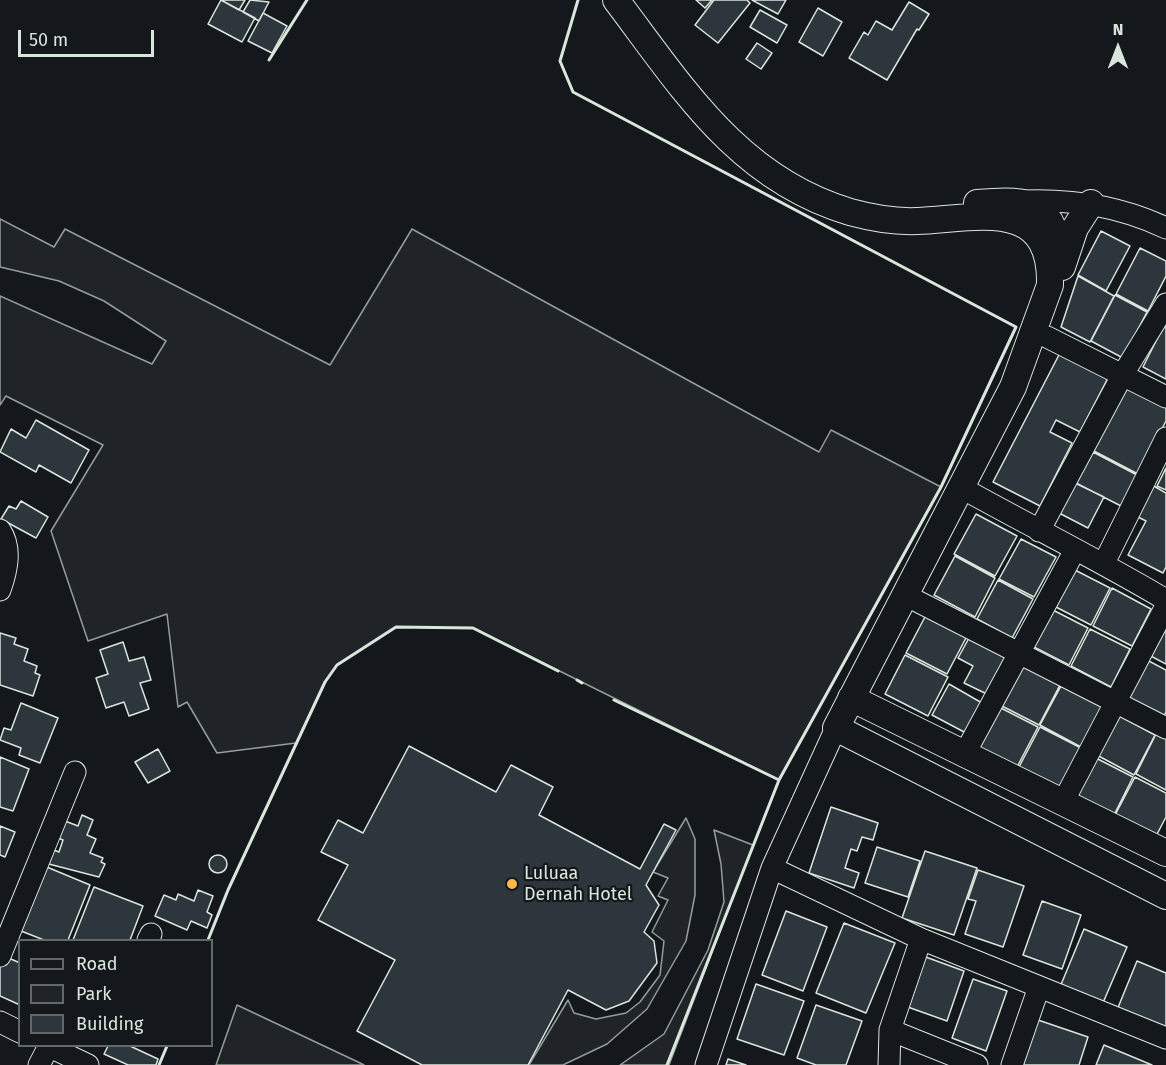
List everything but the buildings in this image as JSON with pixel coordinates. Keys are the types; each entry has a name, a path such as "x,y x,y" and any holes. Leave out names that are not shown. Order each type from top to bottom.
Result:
{"main road":[{"path":"615,0 710,122 751,161 791,187 823,203 874,218 918,221 978,215 1010,206"},
{"path":"632,0 729,126 763,156 803,180 842,198 880,208 1010,206 1041,210 1052,226 1061,270"},
{"path":"1013,387 1047,337 1058,305 1061,270 1076,228 1091,203"},
{"path":"1010,206 1043,247 1050,272 1047,298 1013,387 907,596 836,728 1166,896"},
{"path":"851,698 1064,802 1164,847"}],"street":[{"path":"1010,206 1091,203 1128,212 1166,228"},
{"path":"1039,531 1123,374 1166,304"},
{"path":"1047,337 1166,398"},
{"path":"1104,562 1166,438"},
{"path":"962,488 1075,550 1104,562 1166,600"},
{"path":"0,530 7,540 7,570 0,590"},
{"path":"965,753 1075,550"},
{"path":"907,596 1166,728"},
{"path":"1064,802 1114,702 1166,606"},
{"path":"706,1065 772,868 836,728"},
{"path":"9,946 75,772"},
{"path":"772,868 921,939 1166,1038"},
{"path":"889,1065 890,1030 921,939"},
{"path":"1012,1065 1039,987"},
{"path":"0,1022 18,1031"},
{"path":"890,1030 977,1065"},
{"path":"39,1065 48,1047"},
{"path":"51,1047 88,1065"}],"green space":[{"path":"0,219 54,247 65,229 330,365 412,229 819,452 831,430 941,487 779,780 473,628 396,627 337,665 325,682 296,743 217,753 187,702 178,707 167,614 88,641 51,531 103,445 6,396 0,405 0,296 152,364 166,341 104,301 59,281 0,267"},
{"path":"686,818 695,839 695,895 686,941 647,1009 607,1044 563,1065 529,1065 568,1000 574,1013 596,1019 626,1013 640,1002 660,975 664,941 652,932 668,900 658,896 668,878 653,872"},
{"path":"714,830 753,845 669,1065 620,1065 664,1034 708,950 724,902 721,864"},
{"path":"237,1005 358,1062 364,1065 216,1065"}],"wall":[{"path":"269,60 307,0"},
{"path":"578,0 560,61 573,92 1016,327 941,487 779,780"},
{"path":"208,939 228,890 325,682 337,665 396,627 473,628 558,671"},
{"path":"577,680 582,683"},
{"path":"614,700 779,780 667,1065"},
{"path":"159,1065 167,1047"}],"place":[{"name":"Luluaa Dernah Hotel","path":"512,884"}]}
